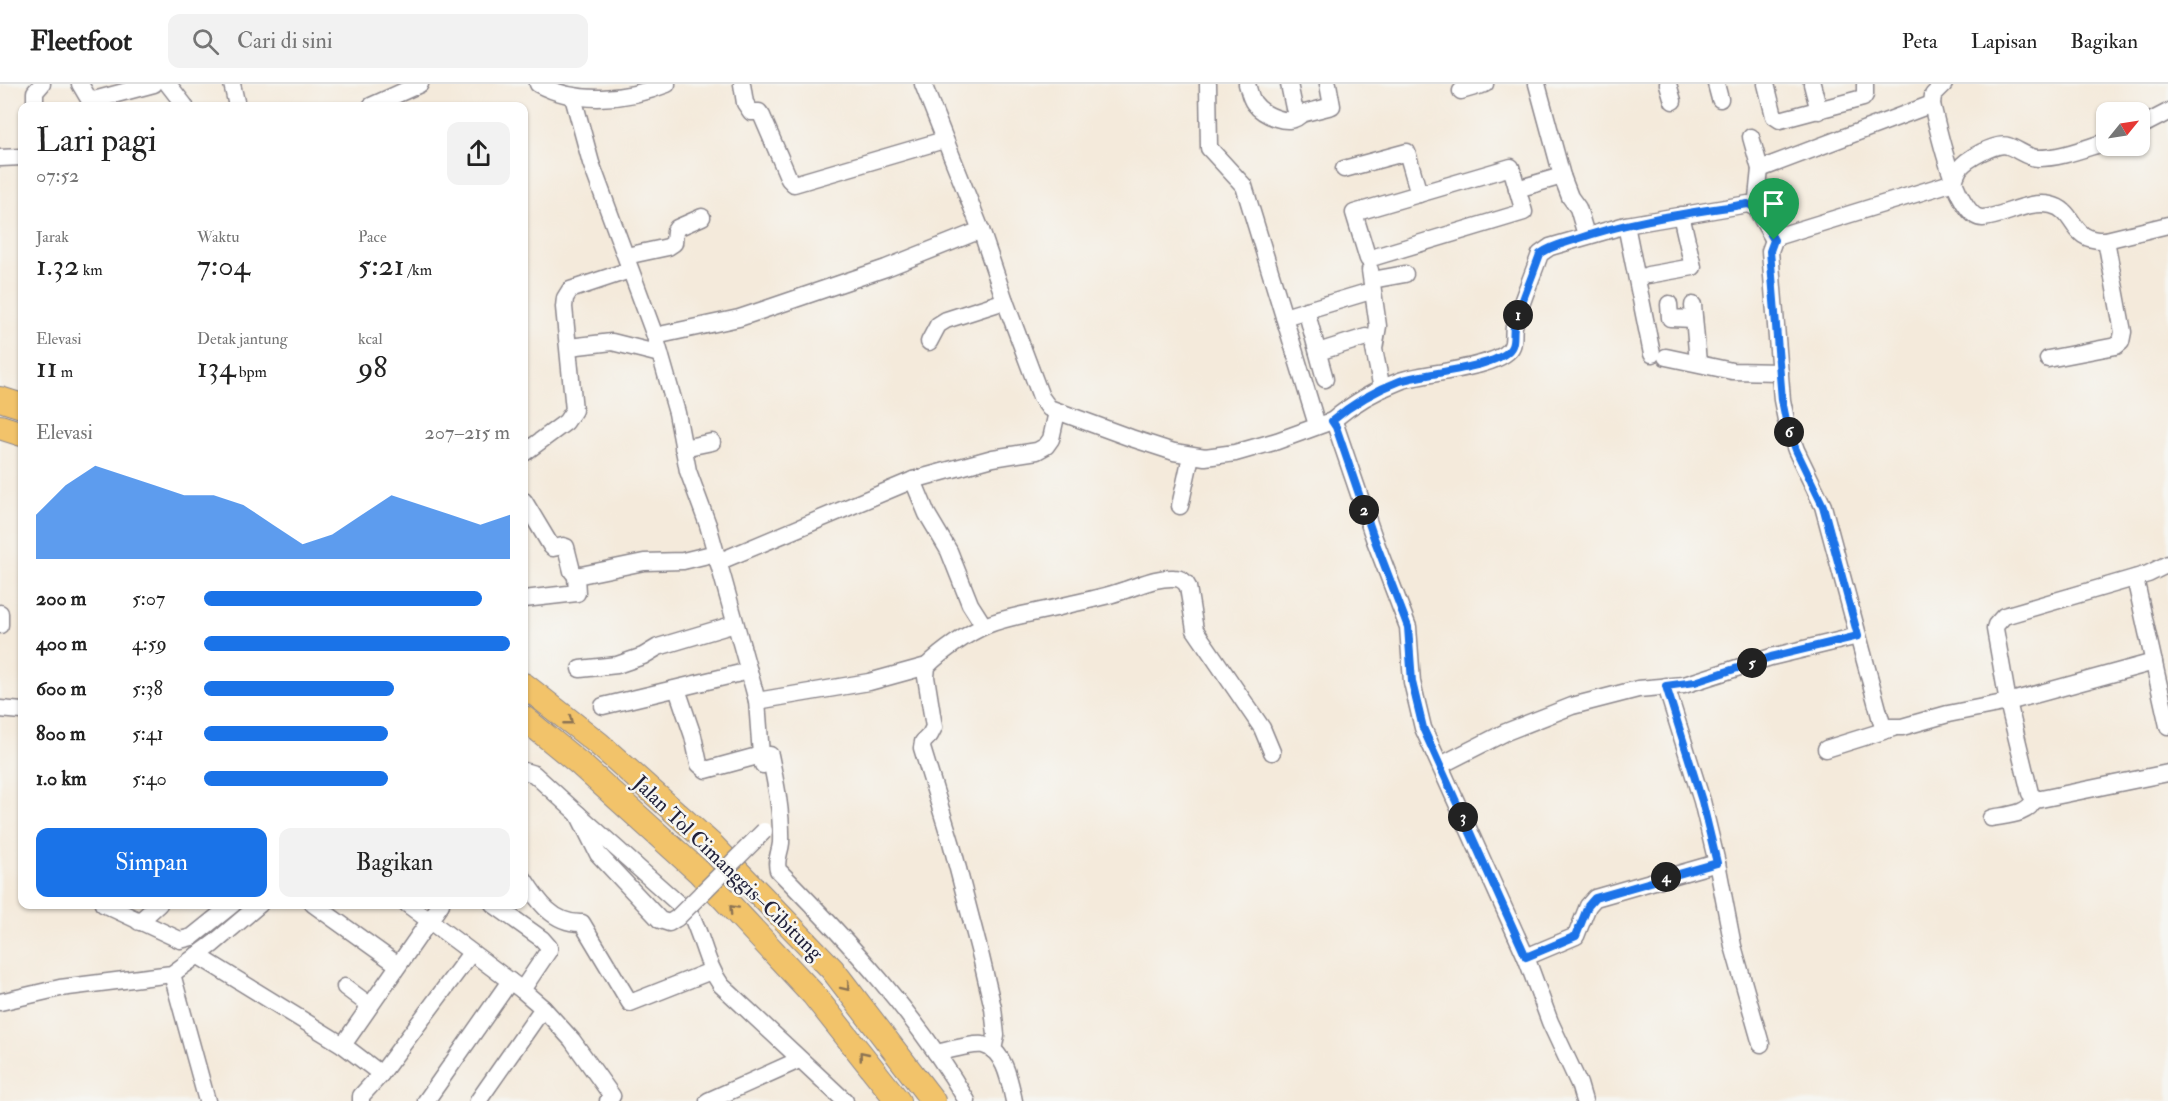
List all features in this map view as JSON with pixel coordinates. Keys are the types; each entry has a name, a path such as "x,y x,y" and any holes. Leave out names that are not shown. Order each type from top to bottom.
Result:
{"highway":[{"path":"0,399 18,405"},
{"path":"0,427 18,433"},
{"name":"Jalan Tol Cimanggis–Cibitung","path":"528,688 599,744 714,847 832,969 933,1101"},
{"name":"Jalan Tol Cimanggis–Cibitung","path":"528,721 580,764 699,872 813,994 898,1101"}],"street":[{"path":"35,102 35,92 42,84"},
{"path":"80,84 90,101 154,84"},
{"path":"168,84 182,102"},
{"path":"232,84 236,102"},
{"path":"380,102 420,84"},
{"path":"538,84 573,97 616,96 667,84"},
{"path":"742,84 747,107 751,112 759,112 762,116 789,179 794,184 944,140"},
{"path":"923,84 981,230 1041,397 1049,408 1057,412 1191,456 1235,453 1277,441 1325,423 1344,410 1401,380 1482,364 1506,354 1512,346 1514,326 1540,254 1550,247 1626,225 1748,204 1756,208 1774,240"},
{"path":"1208,84 1209,148 1244,186 1284,316 1325,423 1336,427 1374,538 1408,627 1412,682 1416,707 1423,728 1526,957 1550,1022 1579,1084 1584,1101"},
{"path":"1247,84 1252,102 1261,110 1278,119 1291,121 1297,119 1301,114 1332,106 1329,84"},
{"path":"1289,84 1294,108 1301,114"},
{"path":"1461,91 1485,84"},
{"path":"1537,84 1562,176 1570,197 1578,208 1586,235"},
{"path":"1668,84 1673,101"},
{"path":"1766,84 1777,119 1780,120 1863,98 1865,84"},
{"path":"1812,84 1819,111"},
{"path":"1944,84 1933,95 1932,104 1954,182 1974,217 1983,218 2021,207 2053,205 2090,240 2106,240 2168,225"},
{"path":"573,97 591,163 655,336 677,413 688,471 708,525 749,671 757,701 761,755 771,797 772,815 764,831 677,918 669,923 660,920 598,854 578,814"},
{"path":"1760,170 1932,104"},
{"path":"2150,121 2168,112"},
{"path":"1751,137 1760,170 1756,208"},
{"path":"1954,182 1958,171 1968,161 1997,146 2009,146 2037,158 2057,156 2096,145"},
{"path":"1344,169 1407,152 1419,194"},
{"path":"0,158 18,157"},
{"path":"1511,167 1524,213 1368,259 1354,213 1419,194 1511,167"},
{"path":"1517,189 1562,176"},
{"path":"1893,728 1882,724 1879,717 1823,506 1796,450 1787,425 1770,251 1774,240 1790,232 1954,182"},
{"path":"1648,275 1693,267 1681,215"},
{"path":"528,450 566,422 574,410 564,307 565,298 570,290 668,247 674,243 677,228 702,217"},
{"path":"1626,225 1659,356 1732,371 1781,378"},
{"path":"655,336 766,309 886,268 981,230"},
{"path":"2048,360 2116,346 2121,342 2123,332 2106,240"},
{"path":"1284,316 1306,310 1368,281 1405,274"},
{"path":"1368,281 1378,326 1374,349 1382,389"},
{"path":"929,342 938,325 946,320 1005,301"},
{"path":"1669,304 1670,318 1694,312 1698,363"},
{"path":"1306,310 1325,379"},
{"path":"1318,352 1366,337"},
{"path":"569,347 612,342 660,354"},
{"path":"576,576 644,562 717,558 914,480 993,458 1038,451 1051,439 1057,412"},
{"path":"683,448 712,442"},
{"path":"1180,506 1191,456"},
{"path":"914,480 927,514 949,551 970,604 984,626"},
{"path":"528,508 551,546 553,548 566,547 572,571 576,576 577,593 528,599"},
{"path":"2034,799 2030,794 1996,643 1995,629 2000,620 2004,616 2135,578 2168,564"},
{"path":"757,701 869,682 927,666 935,657 984,626 1004,619 1124,590 1146,582 1180,578 1188,587 1196,630 1262,728 1272,752"},
{"path":"2135,578 2168,726"},
{"path":"0,613 0,625"},
{"path":"580,669 617,665 643,656 658,647 735,624"},
{"path":"1441,765 1506,732 1572,706 1638,689 1695,682 1771,657 1858,636"},
{"path":"1826,749 1893,728 2008,702 2154,662"},
{"path":"927,666 926,677 934,727 923,742 922,748 951,842 993,1008 996,1035 993,1050"},
{"path":"603,706 749,671"},
{"path":"1666,686 1702,801 1733,946 1761,1044"},
{"path":"677,689 693,736 699,764 703,769 770,754 779,797 781,845 776,862 778,870 838,931 893,996 936,1053 967,1101"},
{"path":"0,709 18,711"},
{"path":"528,772 534,774 691,915 698,928 711,971 721,985 845,1101"},
{"path":"2034,799 2046,799 2168,773"},
{"path":"1991,818 2027,810 2034,799"},
{"path":"1526,957 1576,936 1588,906 1595,898 1717,863"},
{"path":"528,885 542,906 555,916 570,923 582,923 630,1003 711,971"},
{"path":"113,909 180,940 186,940 226,909"},
{"path":"139,922 153,909"},
{"path":"0,1002 60,988 172,974 254,909"},
{"path":"320,909 398,965"},
{"path":"413,909 516,985 559,1023 606,1086 612,1096 608,1101"},
{"path":"343,1045 438,909"},
{"path":"426,1101 516,985 549,950 542,939 501,909"},
{"path":"361,1101 361,1096 381,1074 471,953"},
{"path":"196,956 343,1045 381,1074"},
{"path":"172,974 207,1101"},
{"path":"345,987 369,1005"},
{"path":"478,1101 543,1008"},
{"path":"936,1053 982,1045 993,1050 1010,1079 1014,1101"},
{"path":"708,1101 799,1060"}],"route":[{"path":"1748,204 1756,208 1774,240 1770,251 1782,400 1787,425 1796,450 1813,481 1823,506 1858,636 1771,657 1684,685 1666,686 1702,801 1717,863 1595,898 1590,902 1578,934 1574,938 1526,957 1423,728 1416,707 1412,682 1408,627 1332,421 1344,410 1401,380 1482,364 1506,354 1512,346 1514,326 1540,254 1550,247 1626,225 1748,204"}]}
